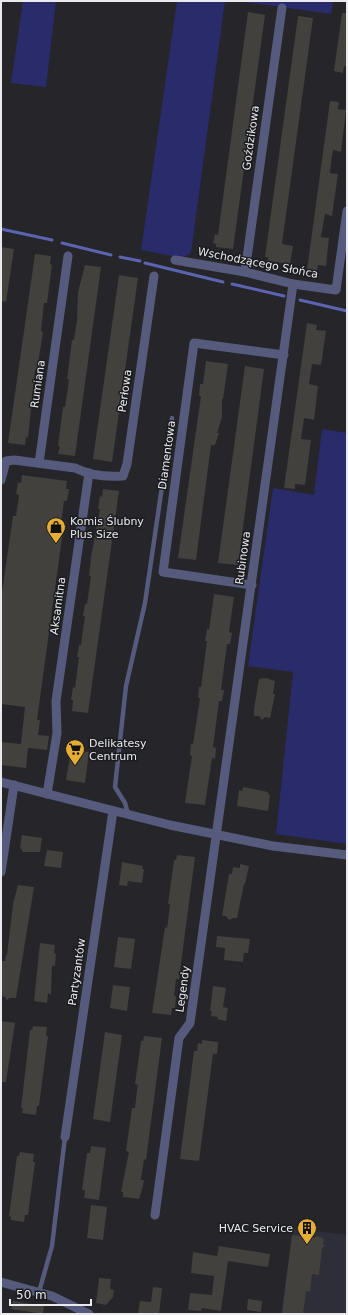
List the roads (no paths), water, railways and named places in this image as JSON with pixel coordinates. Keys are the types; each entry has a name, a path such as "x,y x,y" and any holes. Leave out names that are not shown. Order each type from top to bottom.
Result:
{"street":[{"name":"Goździkowa","path":"245,272 282,8"},
{"name":"Wschodzącego Słońca","path":"175,260 245,272 292,284 336,290 347,211"},
{"name":"Rumiana","path":"39,463 68,256"},
{"name":"Perłowa","path":"89,473 123,476 127,464 154,276"},
{"name":"Rubinowa","path":"216,835 284,355 292,284"},
{"name":"Diamentowa","path":"252,585 163,572 194,343 284,355"},
{"path":"1,480 6,461 14,460 75,468 89,473"},
{"name":"Aksamitna","path":"47,794 57,733 56,701 89,473"},
{"path":"1,782 113,811 216,835 273,846 347,855"},
{"path":"1,872 14,785"},
{"name":"Partyzantów","path":"65,1137 113,811"},
{"name":"Legendy","path":"155,1215 179,1038 190,1023 216,835"},
{"path":"1,1282 52,1296 89,1314"}],"lane":[{"path":"128,814 125,803 116,787 126,686 145,603 172,418"},
{"path":"39,1292 52,1246 65,1137"}],"waterway":[{"path":"1,229 52,240"},
{"path":"62,243 111,255"},
{"path":"120,257 140,261"},
{"path":"145,263 223,282"},
{"path":"232,284 284,296"},
{"path":"300,300 347,311"}],"place":[{"name":"Komis Ślubny Plus Size","path":"56,544"},
{"name":"Delikatesy Centrum","path":"75,766"},
{"name":"HVAC Service","path":"307,1245"}]}
